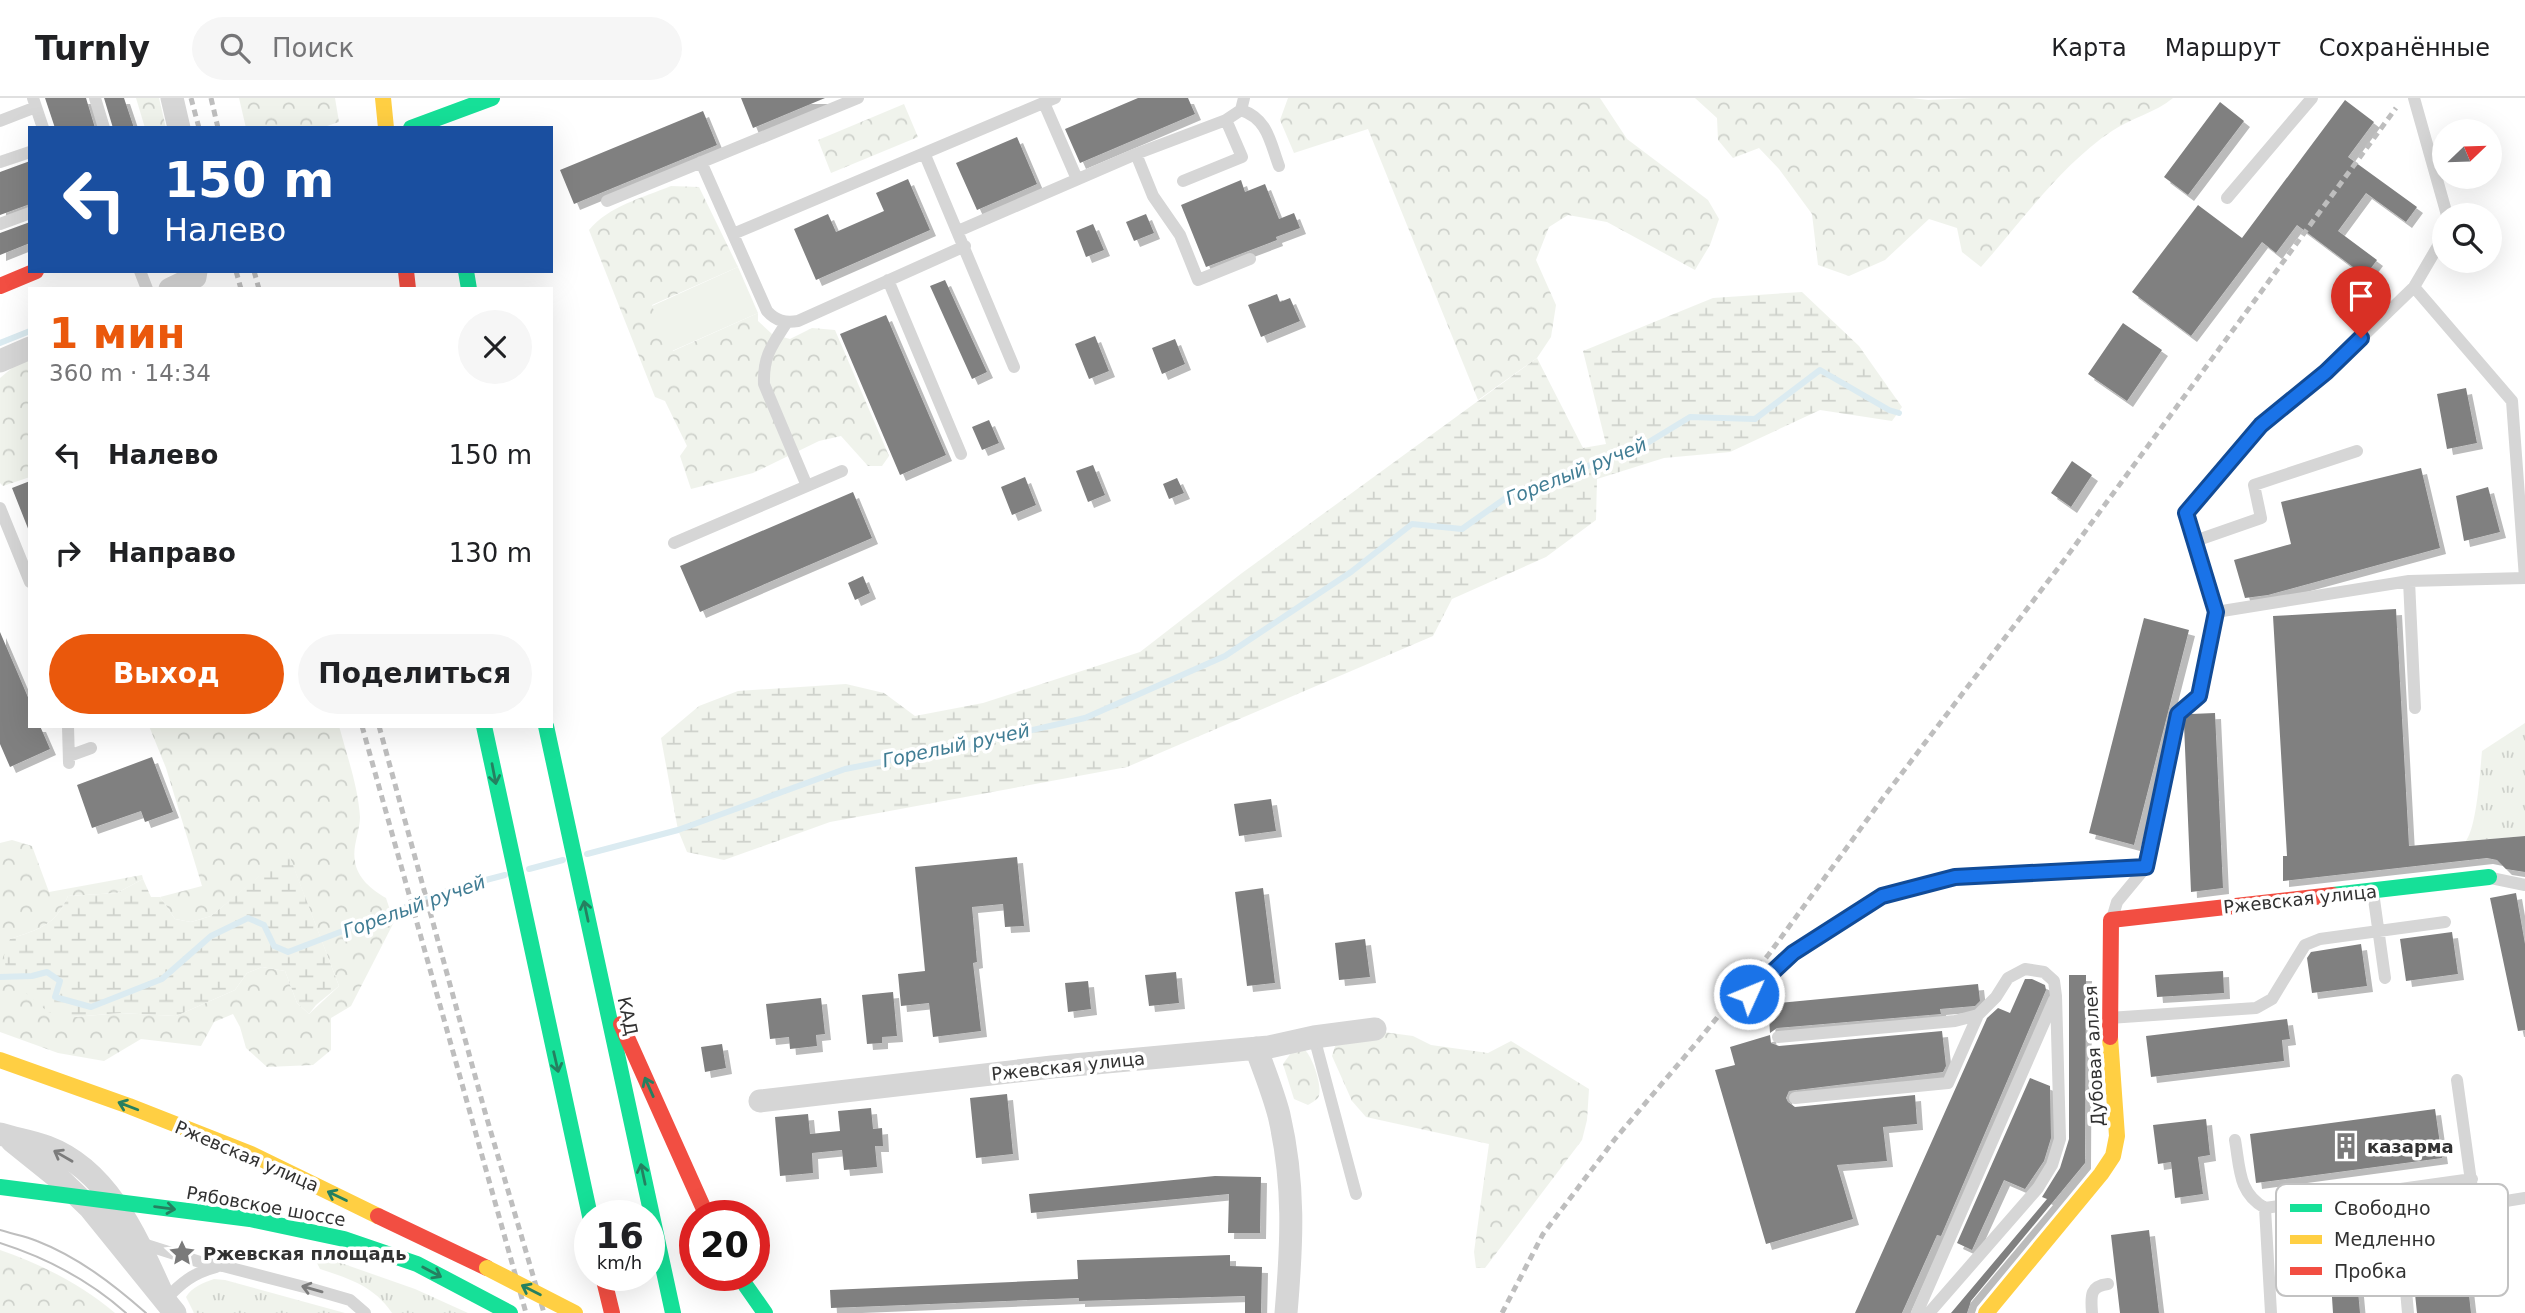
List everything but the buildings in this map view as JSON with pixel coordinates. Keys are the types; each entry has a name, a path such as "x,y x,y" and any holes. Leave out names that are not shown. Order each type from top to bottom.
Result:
{"main road":[{"path":"383,98 386,126"},
{"path":"438,98 442,126"},
{"path":"416,126 492,98"},
{"path":"0,286 31,273"},
{"path":"484,728 586,1200"},
{"name":"КАД","path":"546,728 673,1313"},
{"name":"Ржевская улица","path":"2111,920 2489,877"},
{"name":"Дубовая аллея","path":"1986,1313 2113,1157 2117,1136 2109,1017 2111,920"},
{"path":"600,978 700,1200"},
{"name":"Ржевская улица","path":"0,1060 129,1106 251,1154 575,1313"},
{"name":"Рябовское шоссе","path":"0,1187 250,1219 344,1239 417,1264 510,1313"},
{"path":"607,1291 612,1313"},
{"path":"750,1291 765,1313"}],"street":[{"path":"172,98 179,126"},
{"path":"174,287 195,277 196,273"},
{"path":"0,361 28,349"},
{"name":"Ржевская улица","path":"760,1101 1052,1067 1256,1048 1375,1029"},
{"path":"1256,1048 1278,1113 1289,1165 1293,1235 1286,1313"},
{"path":"3,1135 48,1147 79,1165 108,1194 139,1243 170,1306"},
{"path":"3,1135 63,1182 89,1208 170,1306"}],"lane":[{"path":"95,98 103,126"},
{"path":"607,201 858,98"},
{"path":"2227,198 2312,98"},
{"path":"2414,98 2444,203"},
{"path":"733,234 1050,100 1077,179"},
{"path":"0,121 34,103 42,126"},
{"path":"958,231 1136,154 1226,120 1243,104 1263,122 1279,166"},
{"path":"1183,181 1242,157 1226,120"},
{"path":"0,162 28,153"},
{"path":"1136,154 1153,196 1180,235 1198,280 1250,259"},
{"path":"925,155 1014,367"},
{"path":"701,162 767,311 774,318 787,322 798,321 965,246"},
{"path":"0,224 28,214"},
{"path":"2111,920 2117,902 2146,867 2178,714 2199,696 2216,612 2186,513 2261,425 2326,372 2414,287 2432,256"},
{"path":"888,280 961,454"},
{"path":"2216,612 2409,581 2525,578 2512,401 2414,287"},
{"path":"787,322 768,351 763,367 764,384 807,486"},
{"path":"2195,541 2261,518 2254,485 2357,452"},
{"path":"674,543 842,471"},
{"path":"0,508 28,577"},
{"path":"2409,581 2416,708"},
{"path":"68,728 69,760 91,748"},
{"path":"1749,994 1793,953 1882,896 1955,877 2146,867"},
{"path":"2489,877 2525,885"},
{"path":"2373,891 2385,978"},
{"path":"2109,1017 2256,1008 2272,999 2305,945 2320,939 2445,922"},
{"path":"1795,1098 1948,1083 1978,1015 1996,997 2008,978 2025,969 2043,972 2054,981 2060,1139 2052,1165 2038,1188 1929,1313"},
{"path":"1917,1313 2056,996"},
{"path":"1779,1037 1955,1021 1978,1015"},
{"path":"1314,1037 1356,1194"},
{"path":"2457,1080 2473,1184"},
{"path":"2235,1140 2244,1188 2251,1200 2265,1208 2276,1206"},
{"path":"2436,1184 2472,1179"},
{"path":"2265,1208 2272,1313"},
{"path":"139,1243 200,1262 350,1300 365,1313"},
{"path":"170,1306 184,1281 199,1272 223,1266"},
{"path":"2092,1313 2093,1289 2108,1284"}],"green space":[{"path":"136,98 159,98 166,126 144,126"},
{"path":"239,98 335,98 339,122 327,126 246,126"},
{"path":"1288,98 1600,98 1627,139 1708,200 1719,219 1710,245 1695,270 1607,222 1568,215 1549,227 1536,260 1556,305 1551,337 1537,358 1478,400 1368,129 1294,153 1280,120"},
{"path":"1695,98 2173,98 2159,108 2127,122 2094,144 2043,194 1981,267 1962,252 1957,228 1929,219 1885,260 1849,276 1818,265 1812,214 1779,169 1759,148 1733,158 1718,140 1717,118"},
{"path":"904,104 918,137 831,173 818,140"},
{"path":"671,186 699,187 738,267 652,305 673,351 758,313 758,321 772,334 790,339 812,328 835,330 889,456 882,466 868,466 841,436 819,441 753,473 691,489 680,456 687,446 665,401 655,397 589,230 616,209"},
{"path":"738,267 758,313 672,351 652,306"},
{"path":"1802,292 1859,346 1902,407 1892,421 1820,410 1730,452 1664,458 1597,479 1596,520 1546,557 1452,599 1433,636 1127,767 830,822 724,860 687,852 678,830 661,738 699,706 738,691 846,684 884,693 915,716 983,703 1140,652 1242,573 1537,358 1583,448 1606,444 1583,351 1713,298"},
{"path":"28,358 28,478 3,486 0,483 0,378"},
{"path":"2525,723 2525,836 2466,841 2475,811 2482,751"},
{"path":"150,728 340,728 359,805 360,822 354,856 356,867 366,883 386,898 394,922 351,1006 331,1018 331,1050 313,1065 267,1067 246,1048 233,1014 214,1022 201,1046 141,1039 104,1061 58,1053 0,1032 0,843 12,840 32,846 49,892 142,875 143,879 117,893 68,896 52,920 38,929 10,939 74,1017 120,1013 176,1016 235,990 247,973 262,967 285,971 297,1003 309,1014 339,986 288,853 211,916 191,922 175,919 160,897 202,886 166,768"},
{"path":"288,852 339,986 309,1014 297,1003 285,971 262,967 247,973 235,990 176,1016 120,1013 74,1017 48,1012 21,989 6,969 4,956 10,939 38,929 52,920 68,896 117,893 143,879 151,897 160,897 175,919 191,922 211,916"},
{"path":"1383,1032 1413,1036 1431,1045 1488,1053 1511,1041 1589,1089 1587,1120 1582,1140 1485,1268 1476,1268 1474,1252 1489,1144 1366,1117 1352,1101 1332,1056 1336,1043"},
{"path":"1304,1049 1314,1065 1319,1087 1318,1098 1308,1105 1294,1099 1283,1064 1291,1053"},
{"path":"0,1250 60,1276 115,1313 0,1313"},
{"path":"321,1256 415,1289 468,1313 392,1313 369,1290 351,1280 320,1269 317,1263"},
{"path":"214,1279 345,1313 194,1313 186,1297 195,1288"}],"waterway":[{"path":"0,343 28,332"},
{"name":"Горелый ручей","path":"587,854 678,830 845,769 1085,718 1225,656 1351,572 1412,524 1462,529 1510,495 1644,445 1690,417 1755,419 1820,370 1889,410 1899,413"},
{"name":"Горелый ручей","path":"529,869 563,860"},
{"name":"Горелый ручей","path":"0,977 32,976 47,972 60,981 55,997 91,1007 162,979 211,936 248,918 264,925 274,946 288,952 455,888 505,875"}],"tram line":[{"path":"0,1230 32,1239 67,1255 108,1282 146,1313"},
{"path":"0,1243 67,1271 126,1313"}],"railway":[{"path":"191,98 198,126"},
{"path":"211,98 218,126"},
{"path":"1502,1313 1543,1234 1615,1139 1769,954 1883,798 2065,559 2396,108"},
{"path":"237,273 240,287"},
{"path":"255,273 258,287"},
{"path":"363,728 526,1313"},
{"path":"380,728 485,1112 544,1313"}],"traffic: fast":[{"path":"416,126 492,98"},
{"path":"466,273 469,287"},
{"path":"484,728 587,1200"},
{"path":"546,728 673,1313"},
{"path":"2333,895 2489,877"},
{"path":"0,1187 250,1219 344,1239 417,1264 510,1313"},
{"path":"750,1291 765,1313"}],"traffic: slow":[{"path":"383,98 386,126"},
{"path":"1986,1313 2113,1156 2117,1136 2110,1037"},
{"path":"0,1060 129,1106 251,1154 378,1216"},
{"path":"487,1268 575,1313"}],"traffic: jam":[{"path":"0,286 31,273"},
{"path":"406,273 408,287"},
{"path":"2110,1037 2111,920 2333,895"},
{"path":"621,1024 700,1200"},
{"path":"378,1216 487,1268"},
{"path":"607,1291 612,1313"}],"place":[{"name":"казарма","path":"2346,1146"},
{"name":"Ржевская площадь","path":"182,1253"}],"route":[{"path":"1749,994 1793,953 1882,896 1955,877 2146,867 2178,714 2199,696 2216,612 2186,513 2261,425 2326,372 2361,338"}]}
